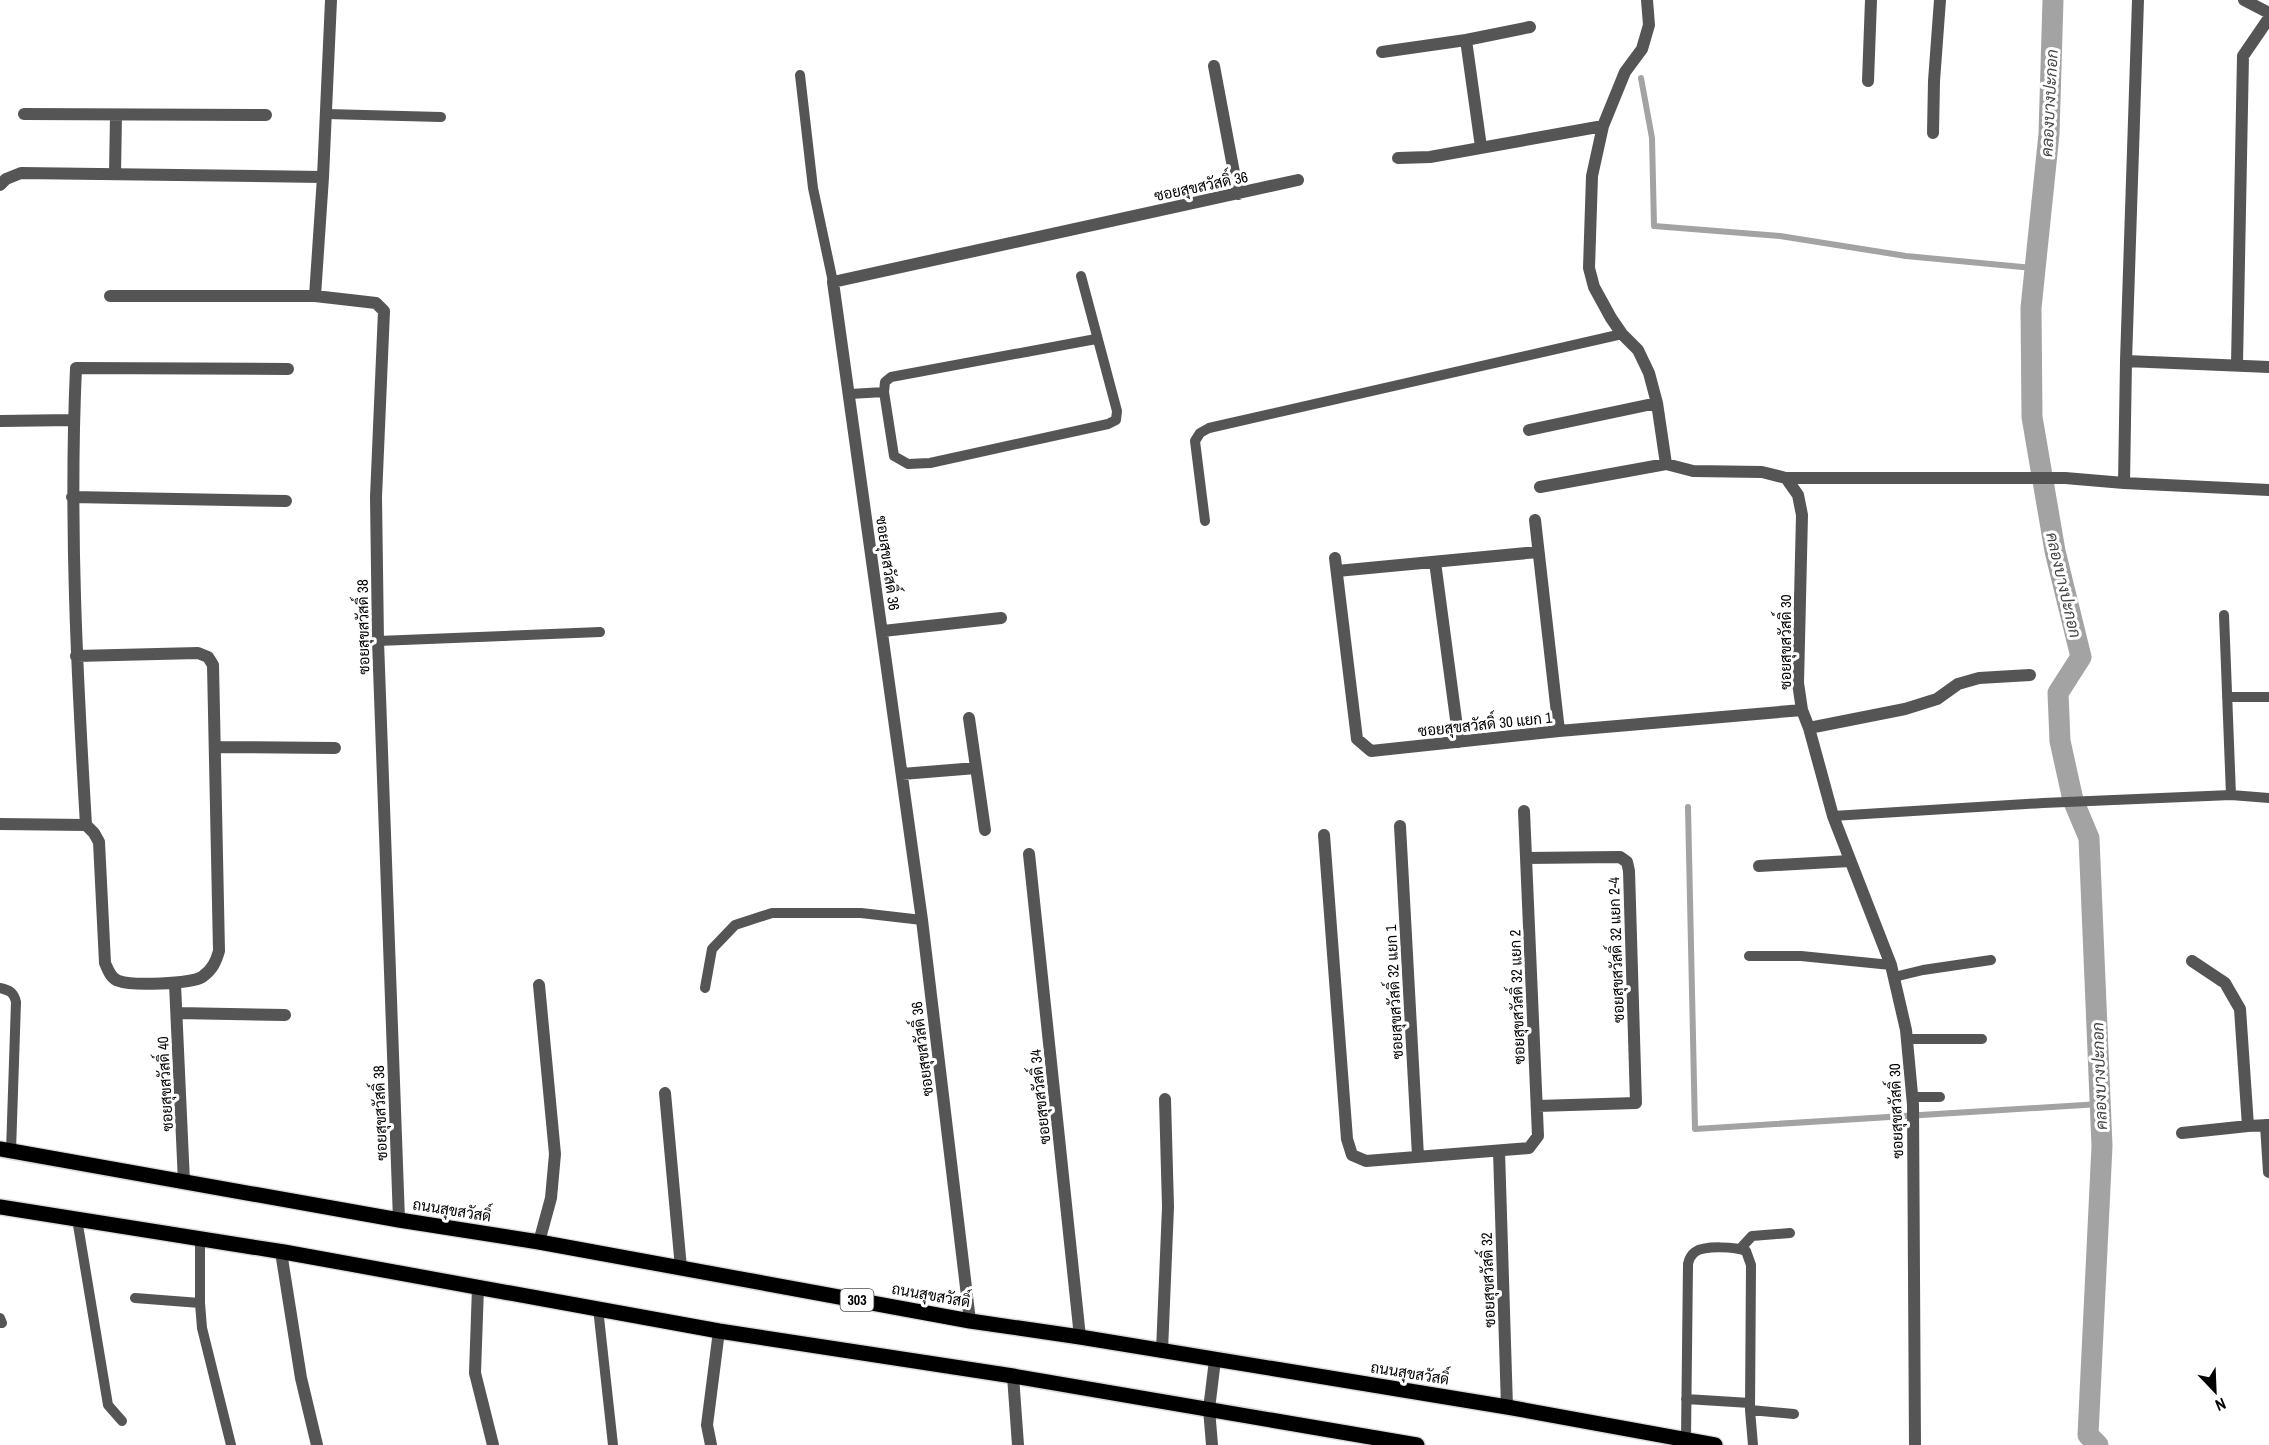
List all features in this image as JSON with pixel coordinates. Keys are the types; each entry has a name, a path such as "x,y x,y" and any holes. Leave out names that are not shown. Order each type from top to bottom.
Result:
{"main road":[{"name":"ถนนสุขสวัสดิ์","path":"5,1150 399,1220 539,1242 970,1321 1080,1336 1506,1407 1714,1445"},
{"path":"0,1207 281,1252 719,1331 1013,1376 1417,1445"}],"street":[{"path":"315,296 331,0"},
{"path":"1647,0 1649,25 1642,49 1624,72 1603,126 1592,176 1589,268 1594,287 1622,334 1638,350 1649,373 1658,403 1666,464"},
{"path":"1868,81 1872,0"},
{"path":"1934,133 1934,81 1940,0"},
{"path":"2124,483 2138,0"},
{"path":"2237,364 2243,56 2269,16 2244,0"},
{"path":"1382,52 1466,40 1530,27"},
{"path":"1466,40 1481,147"},
{"path":"1214,66 1238,194"},
{"path":"24,114 266,116"},
{"path":"115,174 116,115"},
{"path":"1398,158 1430,157 1603,126"},
{"path":"0,185 6,179 21,173 323,177"},
{"name":"ซอยสุขสวัสดิ์ 36","path":"970,1321 922,920 833,282 1298,180"},
{"name":"ซอยสุขสวัสดิ์ 38","path":"110,296 315,296 376,303 384,311 376,497 378,641 399,1220"},
{"path":"2126,361 2269,367"},
{"path":"86,825 76,656 72,497 76,368 288,369"},
{"path":"1529,430 1658,403"},
{"path":"0,421 74,420"},
{"path":"1540,487 1666,464 1693,471 1762,472 1786,478 2031,477 2269,490"},
{"name":"ซอยสุขสวัสดิ์ 30","path":"1786,478 1798,495 1802,515 1798,683 1802,710 1833,816 1892,971 1907,1039 1913,1101 1915,1445"},
{"path":"72,497 286,501"},
{"path":"1535,520 1559,731"},
{"path":"1337,571 1539,552"},
{"name":"ซอยสุขสวัสดิ์ 30 แยก 1","path":"1335,558 1357,739 1371,751 1559,731 1802,710"},
{"path":"1435,562 1459,742"},
{"path":"883,631 1001,618"},
{"path":"0,824 86,825 94,832 99,842 105,963 111,975 118,981 175,984 201,977 214,965 219,951 213,665 208,657 198,653 76,656"},
{"path":"1809,728 1905,709 1937,699 1958,684 1979,678 2030,675"},
{"path":"969,718 985,830"},
{"path":"215,747 334,748"},
{"path":"902,774 975,768"},
{"name":"ซอยสุขสวัสดิ์ 32 แยก 2","path":"1324,835 1347,1139 1352,1155 1366,1161 1499,1152 1528,1148 1538,1136 1524,811"},
{"name":"ซอยสุขสวัสดิ์ 32 แยก 1","path":"1400,826 1418,1156"},
{"name":"ซอยสุขสวัสดิ์ 34","path":"1029,854 1080,1336"},
{"name":"ซอยสุขสวัสดิ์ 32 แยก 2-4","path":"1526,858 1620,857 1627,862 1629,871 1636,1103 1537,1106"},
{"path":"1759,866 1850,861"},
{"path":"2192,961 2225,983 2240,1009 2248,1126"},
{"name":"ซอยสุขสวัสดิ์ 40","path":"175,984 184,1182"},
{"path":"539,985 555,1154 550,1198 539,1242"},
{"path":"177,1013 285,1015"},
{"path":"665,1093 681,1268"},
{"path":"1162,1351 1168,1207 1166,1099"},
{"path":"2182,1133 2267,1125 2269,1172"},
{"name":"ซอยสุขสวัสดิ์ 32","path":"1499,1152 1506,1407"},
{"path":"281,1252 301,1378 317,1445"},
{"path":"478,1287 475,1373 493,1445"},
{"path":"711,1445 707,1425 719,1331"},
{"path":"1212,1445 1209,1409 1215,1360"},
{"path":"1013,1376 1018,1445"}],"lane":[{"path":"800,75 813,188 833,282"},
{"path":"326,114 441,117"},
{"path":"1081,276 1117,411 1116,420 1108,424 930,463 908,464 894,456 884,392 885,382 891,377 1096,339"},
{"path":"1205,521 1195,441 1200,432 1209,428 1622,334"},
{"path":"850,394 884,392"},
{"path":"2224,615 2231,795"},
{"path":"378,641 600,632"},
{"path":"2227,697 2269,697"},
{"path":"1833,816 2043,803 2231,795 2269,798"},
{"path":"705,988 712,949 735,925 763,916 861,913 922,920"},
{"path":"1749,956 1801,956 1892,971 1923,970 1991,960"},
{"path":"0,988 9,990 15,995 16,1002 5,1150"},
{"path":"1907,1039 1982,1039"},
{"path":"1913,1101 1940,1097"},
{"path":"76,1219 108,1405 122,1421"},
{"path":"1740,1249 1752,1236 1790,1233"},
{"path":"200,1239 202,1328 231,1445"},
{"path":"1686,1439 1688,1264 1690,1256 1697,1250 1736,1247 1746,1251 1751,1266 1750,1406 1753,1445"},
{"path":"135,1298 200,1304"},
{"path":"598,1308 613,1445"},
{"path":"0,1318 2,1323 0,1323"},
{"path":"1686,1399 1750,1406 1794,1414"}],"waterway":[{"name":"คลองบางปะกอก","path":"2053,0 2049,134 2031,308 2032,417 2055,551 2081,657 2058,693 2060,741 2073,800 2089,838 2102,1146 2088,1435 2098,1445"},
{"path":"1641,78 1652,138 1654,226 1780,236 1906,256 2033,268"},
{"path":"1688,807 1695,1129 2100,1104"}]}
